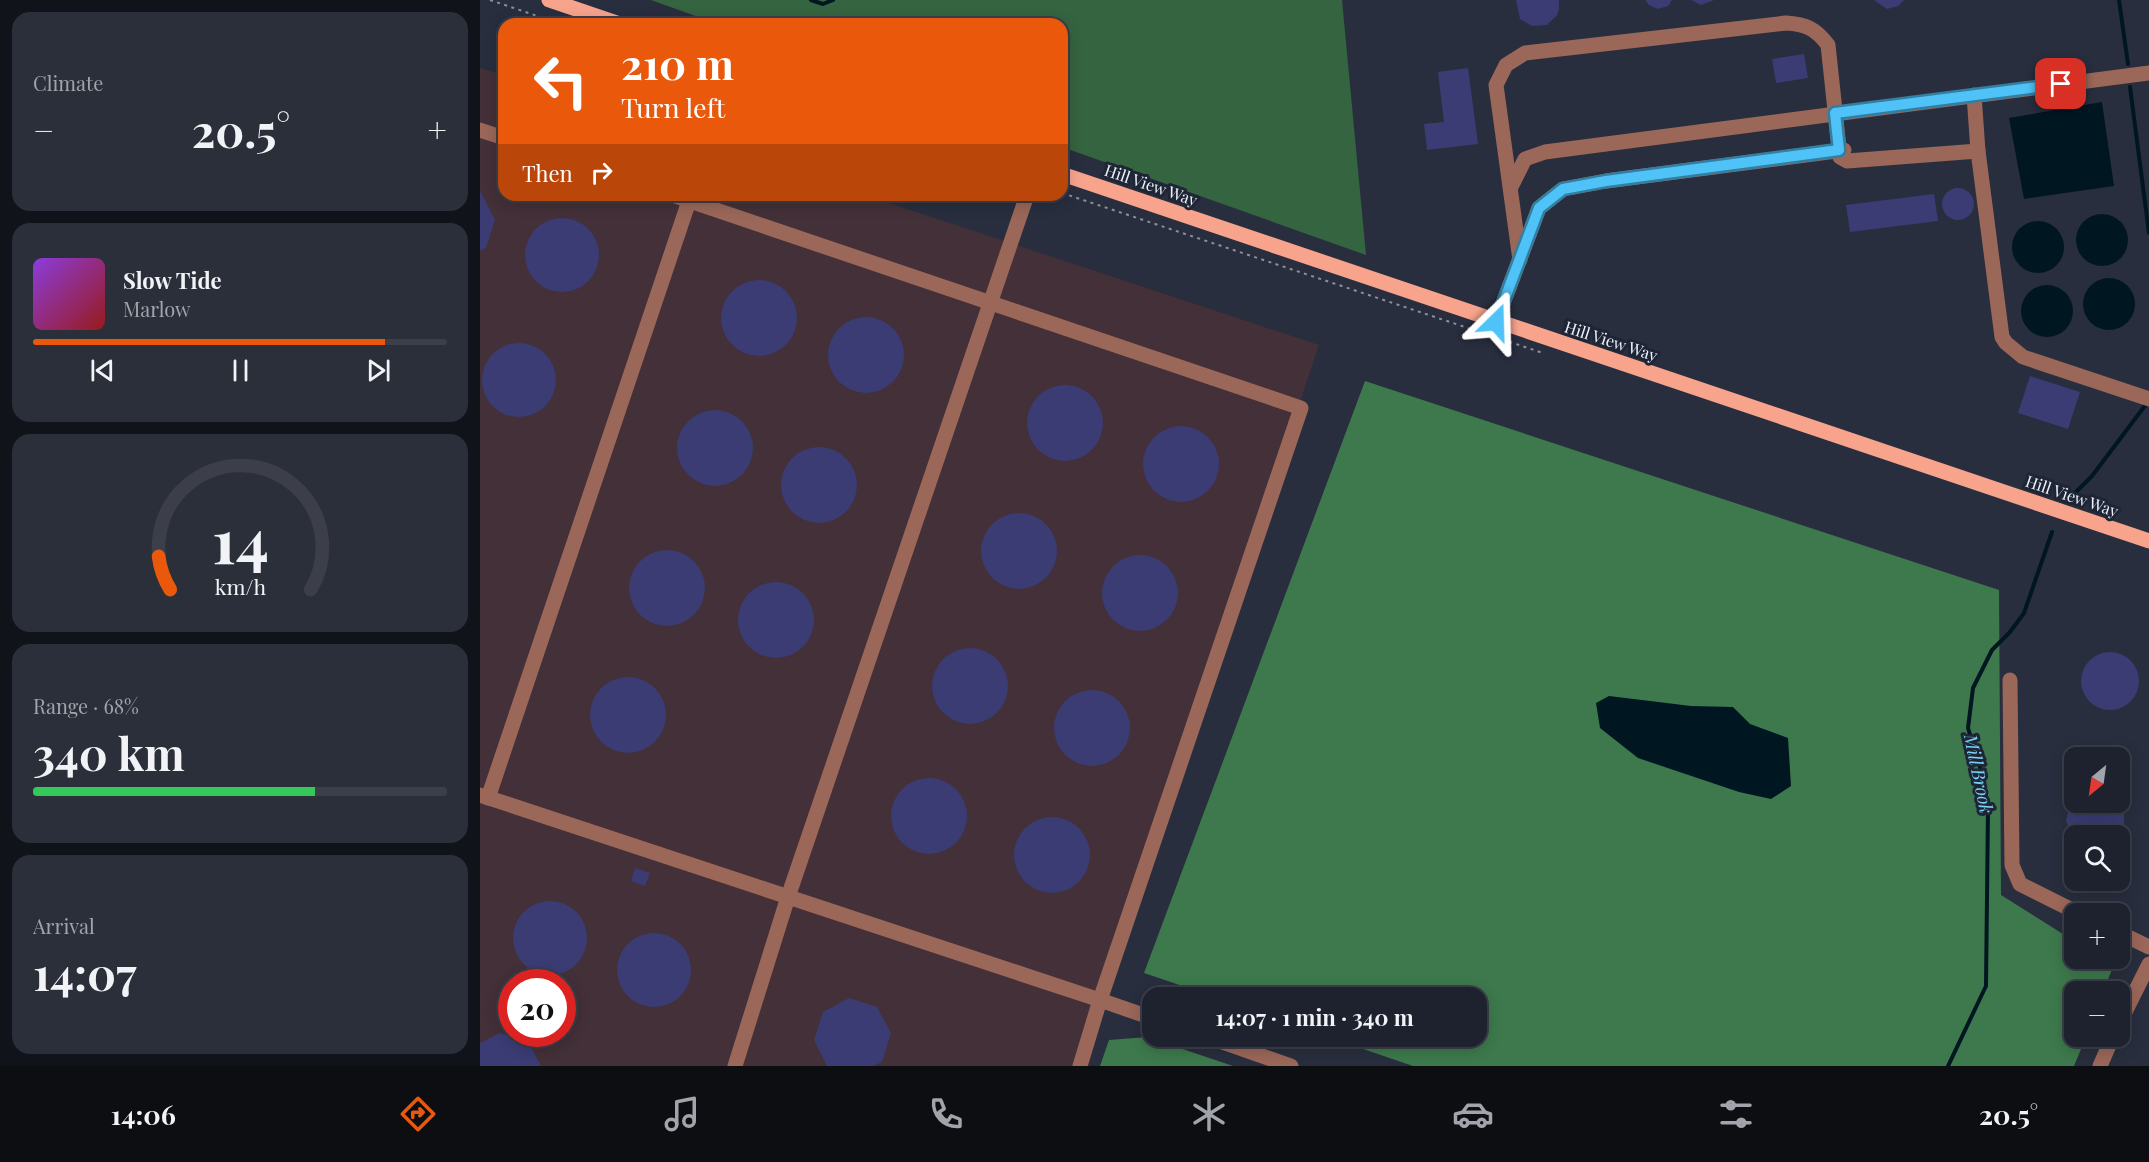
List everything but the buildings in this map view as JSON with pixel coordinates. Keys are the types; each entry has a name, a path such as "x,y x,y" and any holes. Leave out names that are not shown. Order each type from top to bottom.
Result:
{"main road":[{"path":"549,0 602,18"},
{"name":"Hill View Way","path":"1068,176 2149,541"}],"lane":[{"path":"1520,260 1496,85 1506,65 1525,53 1786,23 1803,24 1819,32 1828,45 1835,113 1842,150 1840,157 1847,161 1978,151"},
{"path":"1510,193 1517,170 1524,159 1533,154 2149,73"},
{"path":"1974,96 1978,151 2002,337 2006,344 2023,357 2149,399"},
{"path":"480,130 498,136"},
{"path":"1496,322 1539,208 1563,189 1606,181 1842,150"},
{"path":"1080,1066 1100,1000 1301,408 689,201 484,797 1100,1000 1142,1015"},
{"path":"735,1066 788,897 1025,201"},
{"path":"2010,680 2012,865 2020,884 2064,906"},
{"path":"2130,938 2149,947"},
{"path":"2130,1002 2149,964"},
{"path":"1237,1047 1291,1066"},
{"path":"2100,1066 2108,1047"}],"path":[{"path":"490,0 543,18"}],"shaded area":[{"path":"480,68 498,73 498,201 883,201 1319,345 1077,1066 480,1066"}],"green space":[{"path":"651,0 1342,0 1366,255 1068,149 1068,18 701,18"},
{"path":"1365,381 1999,590 2001,895 2064,935 2064,969 2112,969 2107,981 2064,981 2064,1047 2082,1047 2074,1066 1413,1066 1357,1047 1487,1047 1487,987 1185,987 1144,973"},
{"path":"1142,1037 1142,1047 1177,1047 1233,1066 1100,1066 1109,1040"}],"water":[{"path":"2102,102 2114,186 2024,199 2009,118"},
{"path":"2097,214 2107,214 2121,221 2128,240 2121,259 2107,266 2097,266 2087,262 2080,255 2076,245 2076,235 2080,225 2087,218"},
{"path":"2033,221 2043,221 2057,228 2064,247 2057,266 2043,273 2033,273 2023,269 2016,262 2012,252 2012,242 2016,232 2023,225"},
{"path":"2104,278 2114,278 2128,285 2135,304 2128,323 2114,330 2104,330 2094,326 2087,319 2083,309 2083,299 2087,289 2094,282"},
{"path":"2042,285 2052,285 2066,292 2073,311 2066,330 2052,337 2042,337 2032,333 2025,326 2021,316 2021,306 2025,296 2032,289"},
{"path":"1609,696 1691,706 1733,707 1750,724 1788,738 1791,786 1771,799 1739,792 1638,758 1600,728 1596,703"}],"waterway":[{"path":"811,0 823,4 833,0"},
{"name":"Mill Brook","path":"2119,0 2128,64"},
{"name":"Mill Brook","path":"2130,87 2149,233"},
{"name":"Mill Brook","path":"2073,495 2092,476 2147,403"},
{"name":"Mill Brook","path":"1948,1066 1986,986 1988,808 1982,774 1968,728 1973,688 1992,650 2010,632 2024,613 2052,532"}],"route":[{"path":"1496,322 1539,208 1563,189 1606,181 1839,150 1835,113 2061,84"}]}
